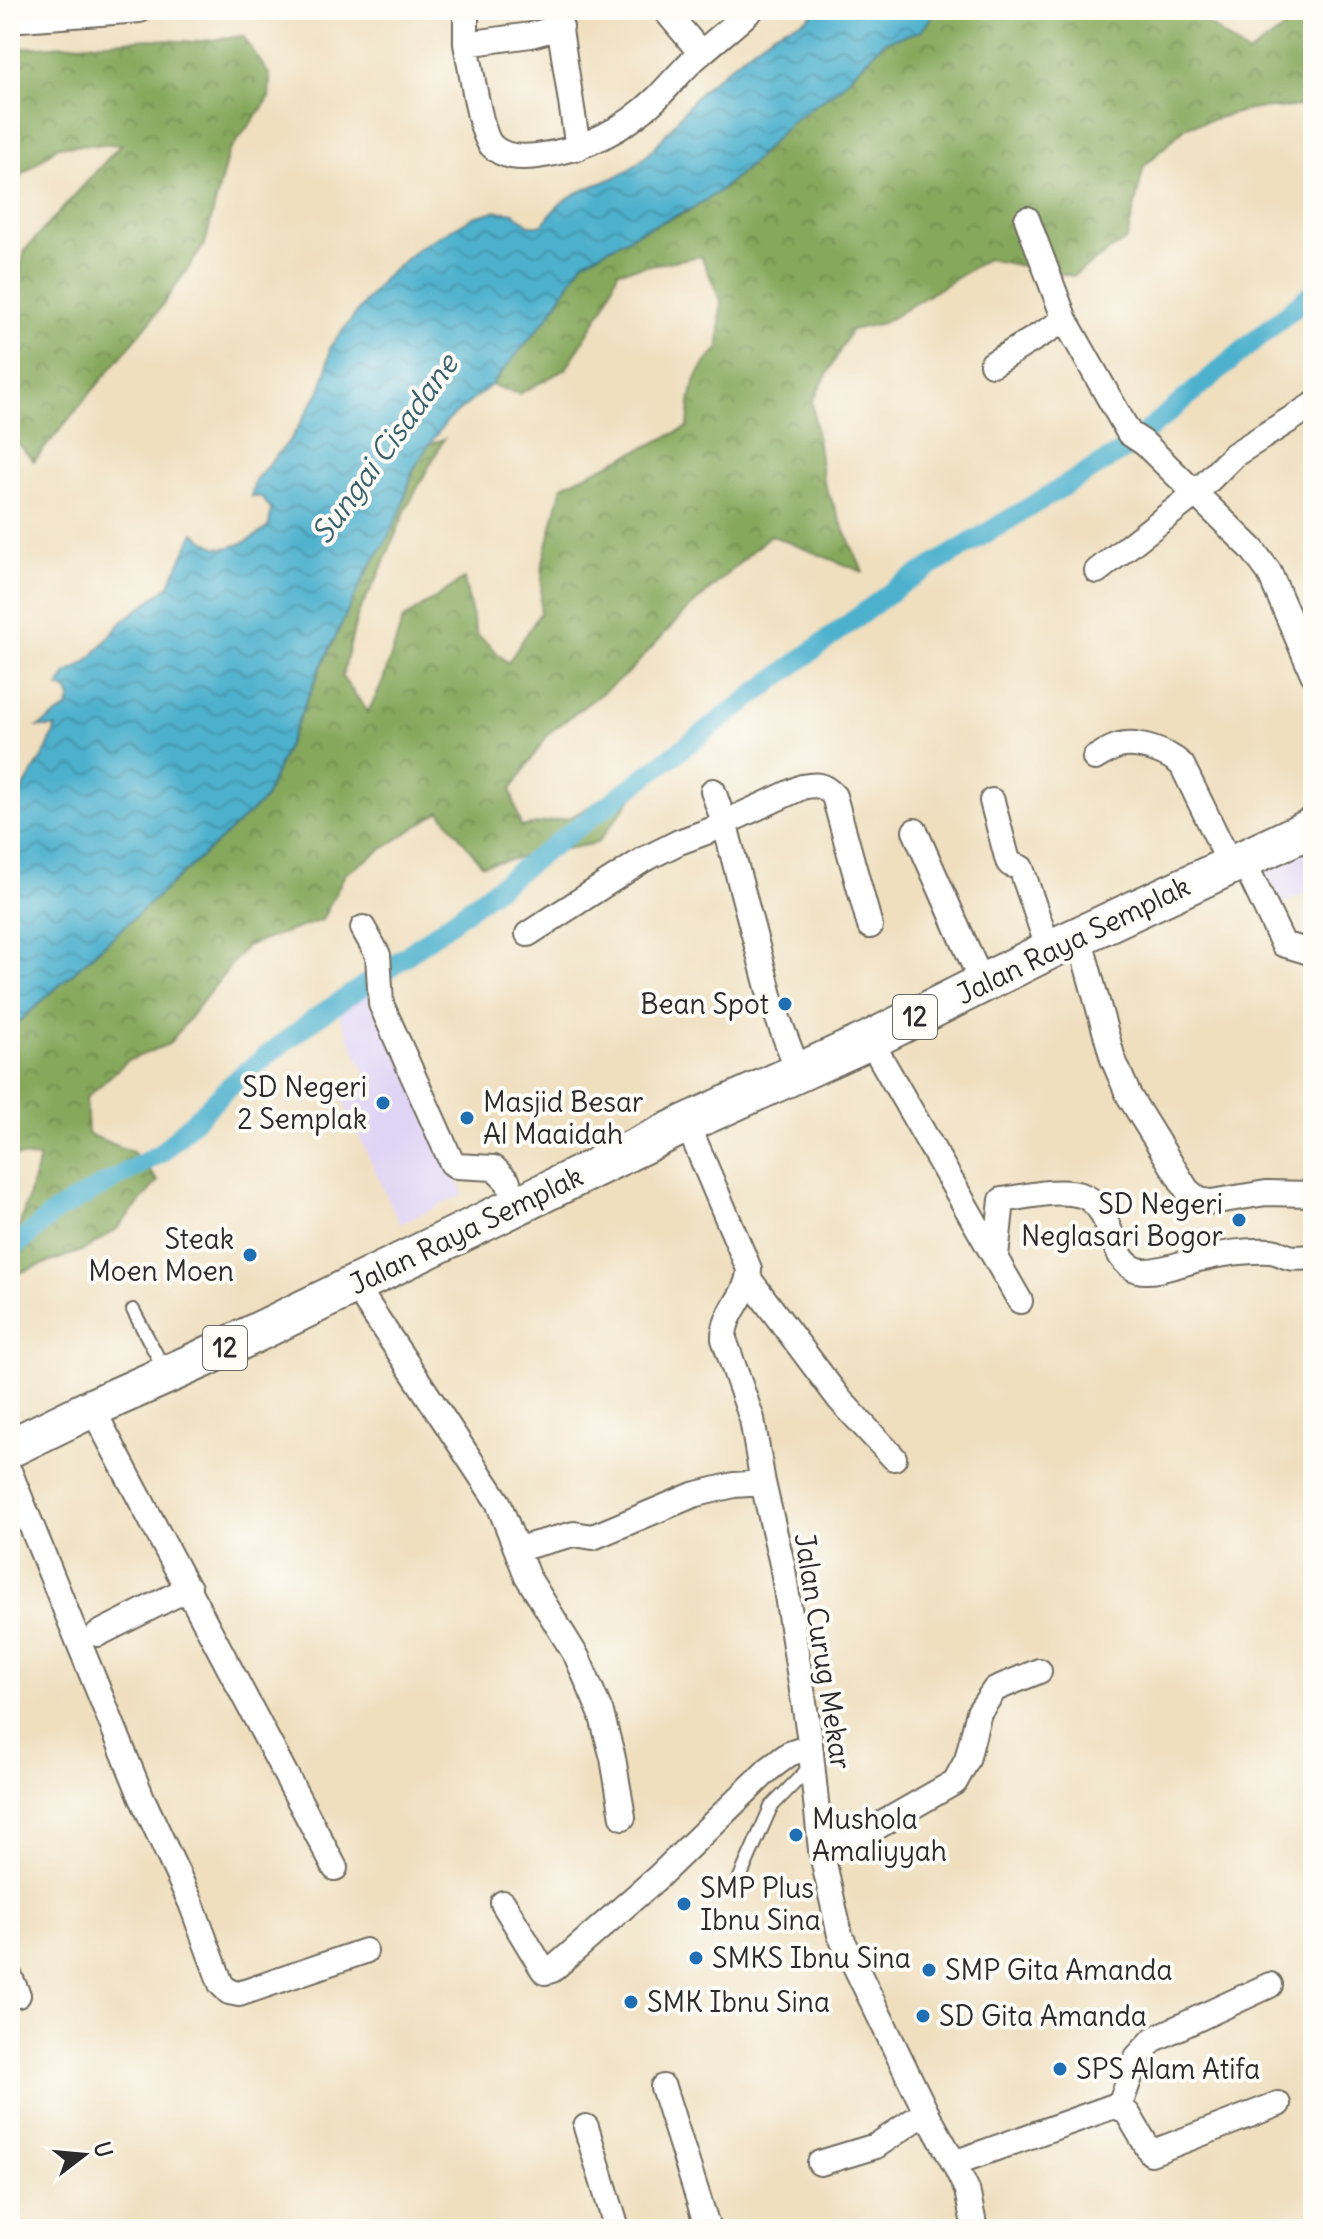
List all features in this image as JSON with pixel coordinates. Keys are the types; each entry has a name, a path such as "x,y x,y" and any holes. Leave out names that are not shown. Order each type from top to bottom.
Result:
{"main road":[{"name":"Jalan Raya Semplak","path":"10,1448 168,1375 687,1123 870,1040 1236,861 1313,827"}],"street":[{"path":"10,17 21,19 140,10"},
{"path":"466,10 466,44 487,140 492,147 510,156 522,157 561,153 599,141 656,99 701,53 751,10"},
{"path":"665,10 701,53"},
{"path":"466,44 531,35 558,14 578,148"},
{"path":"1027,219 1065,320 1136,438 1252,549 1269,572 1313,674"},
{"path":"992,364 1065,320"},
{"path":"1097,571 1194,495 1234,455 1313,405"},
{"path":"1095,758 1118,746 1136,745 1174,758 1182,765 1283,944 1313,953"},
{"path":"528,934 643,860 802,787 815,784 824,786 834,796 870,926"},
{"path":"713,791 772,1003 799,1073"},
{"path":"992,801 1008,861 1021,868 1064,943 1129,1096 1187,1190 1199,1200 1211,1202 1266,1193 1313,1194"},
{"path":"915,831 982,983"},
{"path":"363,928 378,955 381,1004 452,1163 456,1166 494,1168 508,1182 516,1205"},
{"path":"870,1040 1020,1301"},
{"path":"687,1123 749,1269 749,1279 840,1400 894,1458"},
{"path":"996,1256 1002,1200 1069,1193 1084,1196 1098,1207 1124,1259 1136,1270 1149,1271 1205,1257 1246,1252 1270,1251 1290,1257 1313,1257"},
{"name":"Jalan Curug Mekar","path":"749,1279 724,1326 724,1339 752,1419 782,1564 795,1635 821,1850 840,1935 967,2190 975,2229"},
{"path":"355,1285 498,1502 527,1576 577,1657 601,1713 613,1758 623,1817"},
{"path":"92,1408 335,1868"},
{"path":"10,1473 142,1798 191,1903 221,1984 229,1992 239,1994 365,1951"},
{"path":"517,1549 574,1534 593,1537 693,1495 734,1485 763,1483"},
{"path":"98,1634 189,1588"},
{"path":"821,1850 873,1829 955,1782 963,1771 979,1712 995,1689 1039,1671"},
{"path":"503,1903 542,1968 545,1972 552,1970 669,1866 769,1769 789,1754 810,1756"},
{"path":"1120,2105 1137,2057 1154,2039 1270,1985"},
{"path":"663,2087 708,2229"},
{"path":"1120,2105 1151,2153 1278,2104"},
{"path":"954,2163 1120,2105"},
{"path":"820,2163 876,2146 926,2112"},
{"path":"586,2127 617,2229"}],"lane":[{"path":"133,1310 168,1375"},
{"path":"738,1882 771,1807 810,1756"}],"shaded area":[{"path":"1313,843 1313,890 1276,906 1264,866"},
{"name":"SD Negeri 2 Semplak","path":"370,990 464,1194 400,1224 341,1098 370,1084 335,1006"}],"green space":[{"path":"937,10 1190,10 1248,54 1291,24 1280,10 1313,10 1313,106 1250,109 1186,127 1144,166 1127,239 1073,276 987,259 883,323 851,330 812,402 823,481 863,572 770,535 682,615 628,673 549,733 511,790 521,827 569,818 657,767 597,843 482,865 440,811 345,874 322,920 246,946 169,1044 127,1061 86,1098 88,1134 133,1152 158,1181 117,1229 84,1250 10,1276 14,1243 40,1158 10,1155 10,1030 264,800 327,654 402,508 414,469 428,445 444,439 406,509 378,576 358,613 342,677 368,712 382,684 403,619 464,579 476,633 508,663 540,613 543,562 562,486 688,427 694,384 719,348 721,301 701,256 618,271 606,303 566,369 519,394 491,385 557,304 583,262 641,231 691,210 718,192 752,163 791,122 838,89 885,41 921,31"},
{"path":"243,36 270,76 269,99 228,153 205,244 154,317 34,461 10,435 10,318 25,250 121,144 58,146 10,185 10,49 151,39 194,42"}],"water":[{"name":"Sungai Cisadane","path":"817,10 937,10 921,31 885,41 838,89 791,122 752,163 718,192 693,208 583,262 548,317 491,385 447,421 412,472 402,508 368,569 319,671 264,800 10,1030 10,810 47,749 56,727 38,727 67,708 71,698 68,691 59,687 67,673 87,662 125,619 168,587 194,533 213,546 223,548 244,542 269,526 271,510 262,497 251,496 255,480 291,439 319,392 327,370 330,347 384,278 420,247 474,217 495,211 514,213 529,225 543,225 564,201 638,163 659,143 705,87 764,40 803,21"}],"waterway":[{"path":"10,1251 55,1212 161,1153 239,1077 317,1017 394,965 899,586 1124,450 1313,292"}],"place":[{"name":"Bean Spot","path":"785,1004"},
{"name":"SD Negeri 2 Semplak","path":"383,1103"},
{"name":"Masjid Besar Al Maaidah","path":"467,1118"},
{"name":"SD Negeri Neglasari Bogor","path":"1239,1220"},
{"name":"Steak Moen Moen","path":"250,1255"},
{"name":"Mushola Amaliyyah","path":"796,1835"},
{"name":"SMP Plus Ibnu Sina","path":"684,1904"},
{"name":"SMKS Ibnu Sina","path":"696,1958"},
{"name":"SMP Gita Amanda","path":"929,1970"},
{"name":"SMK Ibnu Sina","path":"631,2002"},
{"name":"SD Gita Amanda","path":"923,2016"},
{"name":"SPS Alam Atifa","path":"1060,2069"}]}
